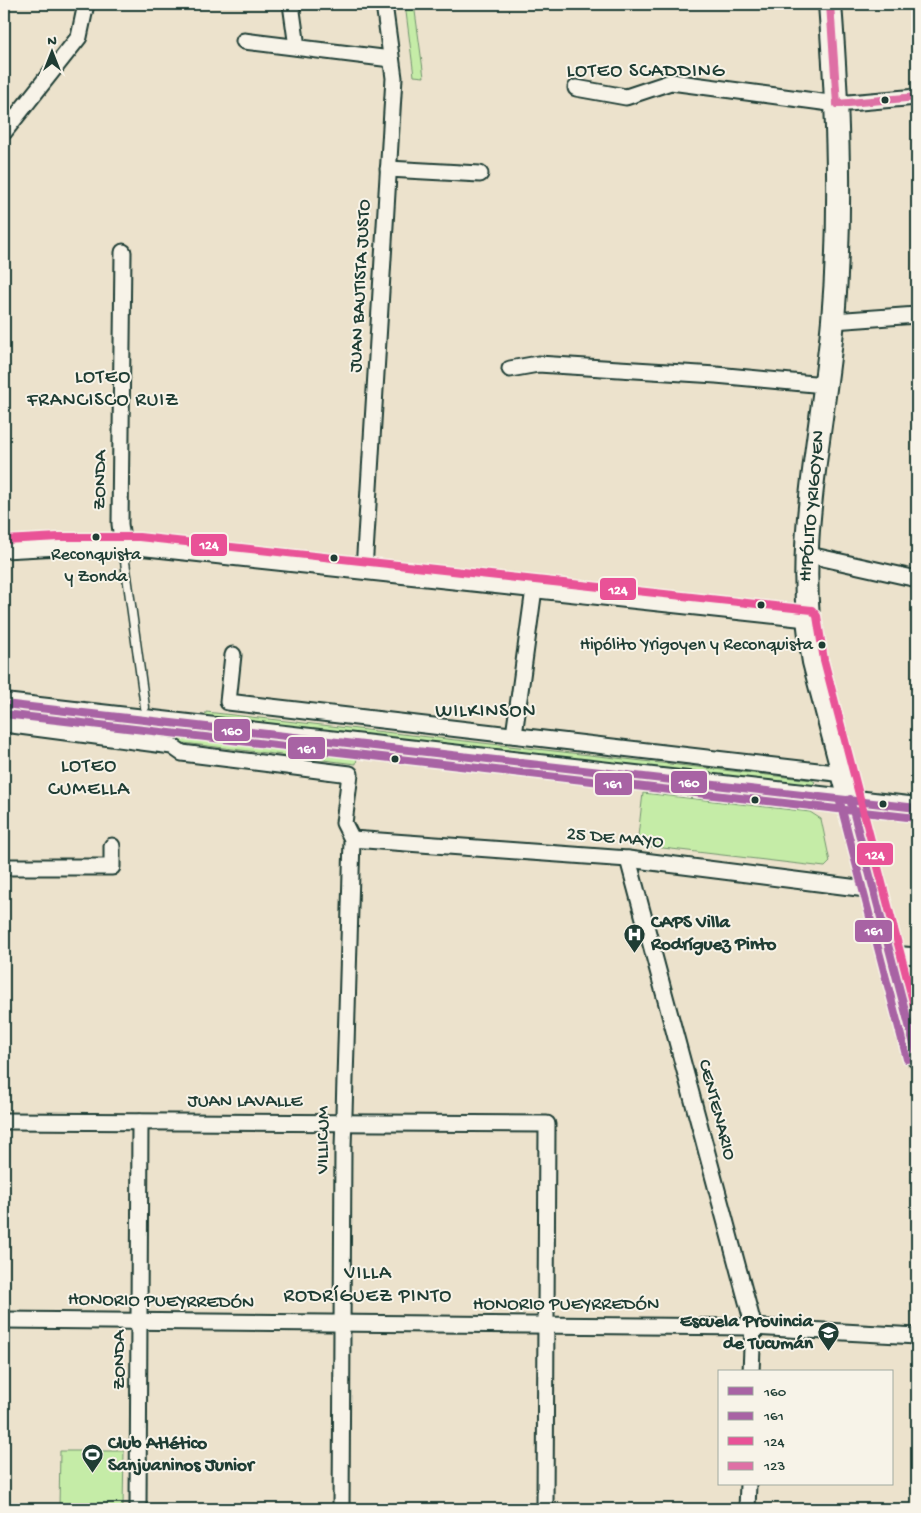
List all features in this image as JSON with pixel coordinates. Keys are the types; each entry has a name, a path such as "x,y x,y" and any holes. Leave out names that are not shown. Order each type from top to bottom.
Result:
{"main road":[{"name":"HIPÓLITO YRIGOYEN","path":"830,4 837,104 839,240 833,321 806,554 807,619 814,662 917,1056"}],"street":[{"path":"4,132 79,36 86,4"},
{"path":"291,4 297,47"},
{"name":"JUAN BAUTISTA JUSTO","path":"364,570 394,78 384,4"},
{"path":"244,40 392,59"},
{"path":"576,88 626,97 671,82 837,104 917,97"},
{"path":"388,169 480,174"},
{"name":"ZONDA","path":"123,252 120,524 123,547"},
{"path":"833,321 917,315"},
{"path":"510,369 527,365 556,365 726,375 825,385"},
{"path":"4,550 59,547 123,547 364,570 807,619"},
{"path":"806,554 917,579"},
{"path":"514,736 534,589"},
{"path":"233,655 228,702 844,774"},
{"path":"7,705 917,808"},
{"name":"VILLICUM","path":"7,705 12,725 172,746 182,753 350,774 344,823 352,839 344,1123 341,1509"},
{"name":"25 DE MAYO","path":"352,839 628,859 874,890"},
{"path":"4,866 112,867 112,846"},
{"name":"CENTENARIO","path":"628,859 753,1327 751,1370"},
{"path":"891,954 917,956"},
{"name":"JUAN LAVALLE","path":"4,1121 547,1124 546,1325"},
{"name":"ZONDA","path":"138,1509 140,1122"},
{"name":"HONORIO PUEYRREDÓN","path":"4,1320 753,1327 917,1336"},
{"path":"545,1509 546,1325"},
{"path":"748,1486 748,1509"}],"lane":[{"name":"ZONDA","path":"123,547 144,707"}],"green space":[{"path":"405,4 414,4 424,77 414,76"},
{"path":"206,712 812,780 815,782 812,785 205,718"},
{"path":"165,733 815,805 825,810 357,758 356,764 167,741"},
{"path":"643,793 810,812 821,819 830,862 825,867 637,845"},
{"name":"Club Atlético Sanjuaninos Junior","path":"60,1451 124,1451 123,1506 119,1508 59,1507"}],"transit line":[{"name":"123","path":"830,4 837,104"},
{"name":"123","path":"837,104 917,97"},
{"name":"124","path":"4,540 59,537 139,537 812,610 817,616 824,660 917,1017"},
{"name":"160","path":"4,704 917,808"},
{"name":"161","path":"4,714 916,818"},
{"name":"160","path":"850,799 917,1056"},
{"name":"161","path":"840,802 907,1059"}],"place":[{"name":"Reconquista y Zonda","path":"96,537"},
{"name":"Hipólito Yrigoyen y Reconquista","path":"822,645"},
{"name":"CAPS Villa Rodríguez Pinto","path":"635,953"},
{"name":"Escuela Provincia de Tucumán","path":"829,1352"},
{"name":"Club Atlético Sanjuaninos Junior","path":"92,1474"}],"district":[{"name":"LOTEO SCADDING","path":"646,72"},
{"name":"LOTEO FRANCISCO RUIZ","path":"103,390"},
{"name":"WILKINSON","path":"486,712"},
{"name":"LOTEO CUMELLA","path":"89,778"},
{"name":"VILLA RODRÍGUEZ PINTO","path":"368,1286"}]}
